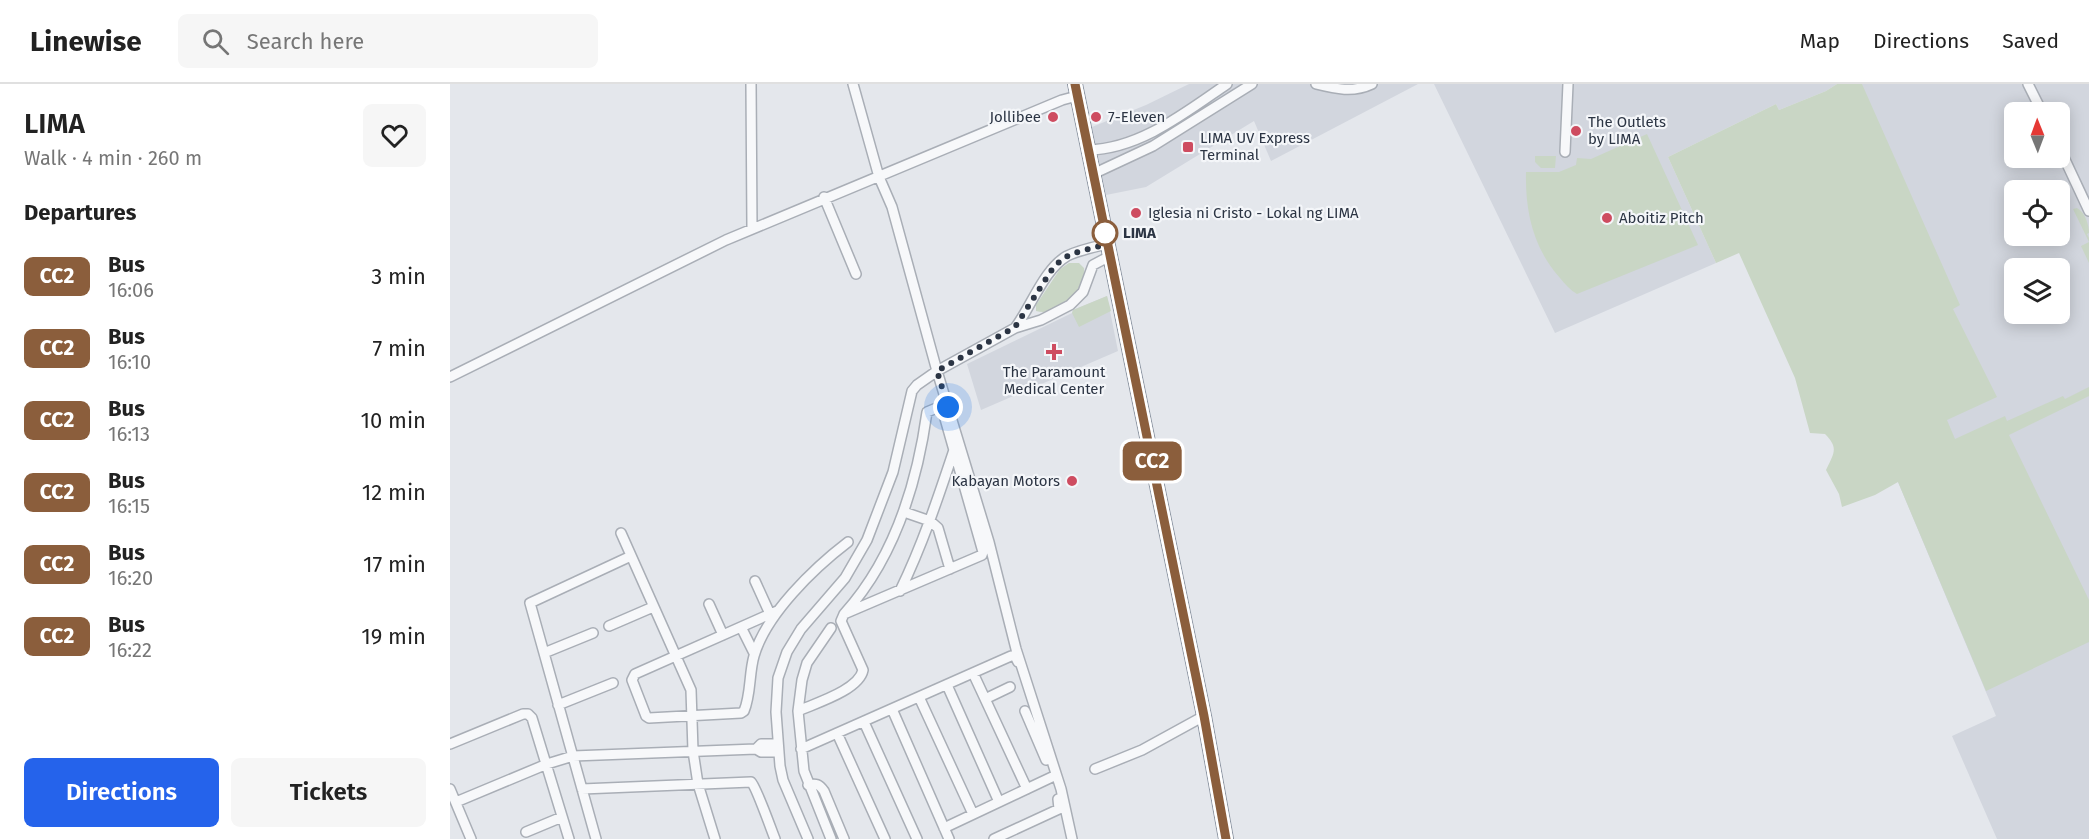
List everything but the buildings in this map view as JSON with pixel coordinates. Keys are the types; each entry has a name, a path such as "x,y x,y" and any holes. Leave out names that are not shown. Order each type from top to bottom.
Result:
{"highway":[{"path":"1076,90 1204,716 1226,839"}],"street":[{"path":"752,84 752,228"},
{"path":"853,84 879,177 892,207 937,371 989,542 1016,649 1061,789 1072,839"},
{"path":"1088,150 1126,143 1169,122 1227,84"},
{"path":"1093,174 1153,146 1252,84"},
{"path":"1316,84 1346,90 1363,88 1372,84"},
{"path":"1565,152 1568,84"},
{"path":"2028,84 2037,102"},
{"path":"450,377 752,228 1062,100 1076,90"},
{"path":"1215,93 1222,104"},
{"path":"2069,168 2089,211"},
{"path":"824,197 856,274"},
{"path":"1015,327 1051,271 1061,260 1071,254 1108,250"},
{"path":"808,839 783,780 776,712 778,678 788,652 801,629 845,578 867,540 893,472 912,391 937,371 1015,327 1041,320 1071,305 1081,296 1093,265 1108,250"},
{"path":"798,711 850,687 861,677 862,670 841,621 844,614 862,595 884,557 904,512 921,452 929,410 942,408 983,552 979,557 844,614"},
{"path":"900,591 930,521 954,450"},
{"path":"904,512 930,521 938,528 950,569"},
{"path":"621,533 691,690 693,750 698,784 711,838"},
{"path":"773,613 635,674 632,680 648,718 744,711 754,653 773,613 828,558 848,542"},
{"path":"596,839 530,603 631,556"},
{"path":"755,581 773,613"},
{"path":"862,595 870,603"},
{"path":"709,604 723,635"},
{"path":"609,626 653,607"},
{"path":"741,627 754,653"},
{"path":"831,628 807,663 798,711 801,749 808,785 831,839"},
{"path":"543,653 593,633"},
{"path":"801,749 1011,656 1017,659 1021,673"},
{"path":"973,673 1027,789"},
{"path":"558,705 613,683"},
{"path":"946,685 999,802"},
{"path":"985,699 1010,687"},
{"path":"919,697 973,814"},
{"path":"892,709 949,839"},
{"path":"994,839 1059,809 1052,777 1028,709 1014,715"},
{"path":"450,744 528,714 532,718 569,839"},
{"path":"1095,769 1142,750 1204,716"},
{"path":"864,722 917,839"},
{"path":"837,734 885,839"},
{"path":"456,802 547,764 573,756 693,750 756,749 761,752 778,748"},
{"path":"944,828 1052,777"},
{"path":"582,789 751,782 775,839"},
{"path":"808,785 819,785 824,791 844,839"},
{"path":"450,789 471,839"},
{"path":"526,832 562,817"}],"shaded area":[{"path":"1189,84 1418,84 1271,161 1254,121 1146,187 1106,195 1092,127"},
{"path":"1434,84 1837,84 1826,91 1779,110 1776,104 1668,157 1716,263 1555,333"},
{"path":"1862,84 2089,84 2089,839 1997,839 1952,736 1996,716 1898,482"},
{"name":"The Paramount Medical Center","path":"1107,296 1118,351 981,410 967,364 1072,313 1073,310"}],"green space":[{"path":"1837,84 1862,84 1960,305 1953,309 1997,397 1947,420 1955,439 2005,416 2007,421 2063,396 2065,399 2089,387 2089,396 2009,435 2089,600 2089,642 1986,691 1898,482 1875,495 1842,507 1839,494 1826,470 1834,447 1825,434 1810,433 1795,378 1739,253 1716,263 1668,157 1776,104 1779,110 1826,91"},
{"name":"Aboitiz Pitch","path":"1647,134 1698,245 1577,294 1566,285 1551,266 1537,242 1529,215 1526,172 1559,172 1576,165 1577,158 1591,159"},
{"path":"1535,156 1556,156 1555,168 1541,168 1535,162"},
{"path":"2077,208 2082,212 2087,223 2089,242 2073,209"},
{"path":"2089,242 2089,263 2081,246"},
{"path":"1069,263 1079,263 1084,268 1081,285 1076,293 1070,300 1054,310 1036,311 1036,305 1060,269"},
{"path":"1107,296 1111,311 1079,327 1072,313 1073,310"}],"bus line":[{"name":"CC2","path":"1075,84 1204,716 1226,839"}],"place":[{"name":"Jollibee","path":"1053,117"},
{"name":"7-Eleven","path":"1096,117"},
{"name":"The Outlets by LIMA","path":"1576,131"},
{"name":"LIMA UV Express Terminal","path":"1188,147"},
{"name":"Iglesia ni Cristo - Lokal ng LIMA","path":"1136,213"},
{"name":"Aboitiz Pitch","path":"1607,218"},
{"name":"LIMA","path":"1105,233"},
{"name":"The Paramount Medical Center","path":"1054,352"},
{"name":"Kabayan Motors","path":"1072,481"}],"route":[{"path":"948,407 937,371 1015,327 1056,265 1071,254 1107,244 1105,233"}]}
